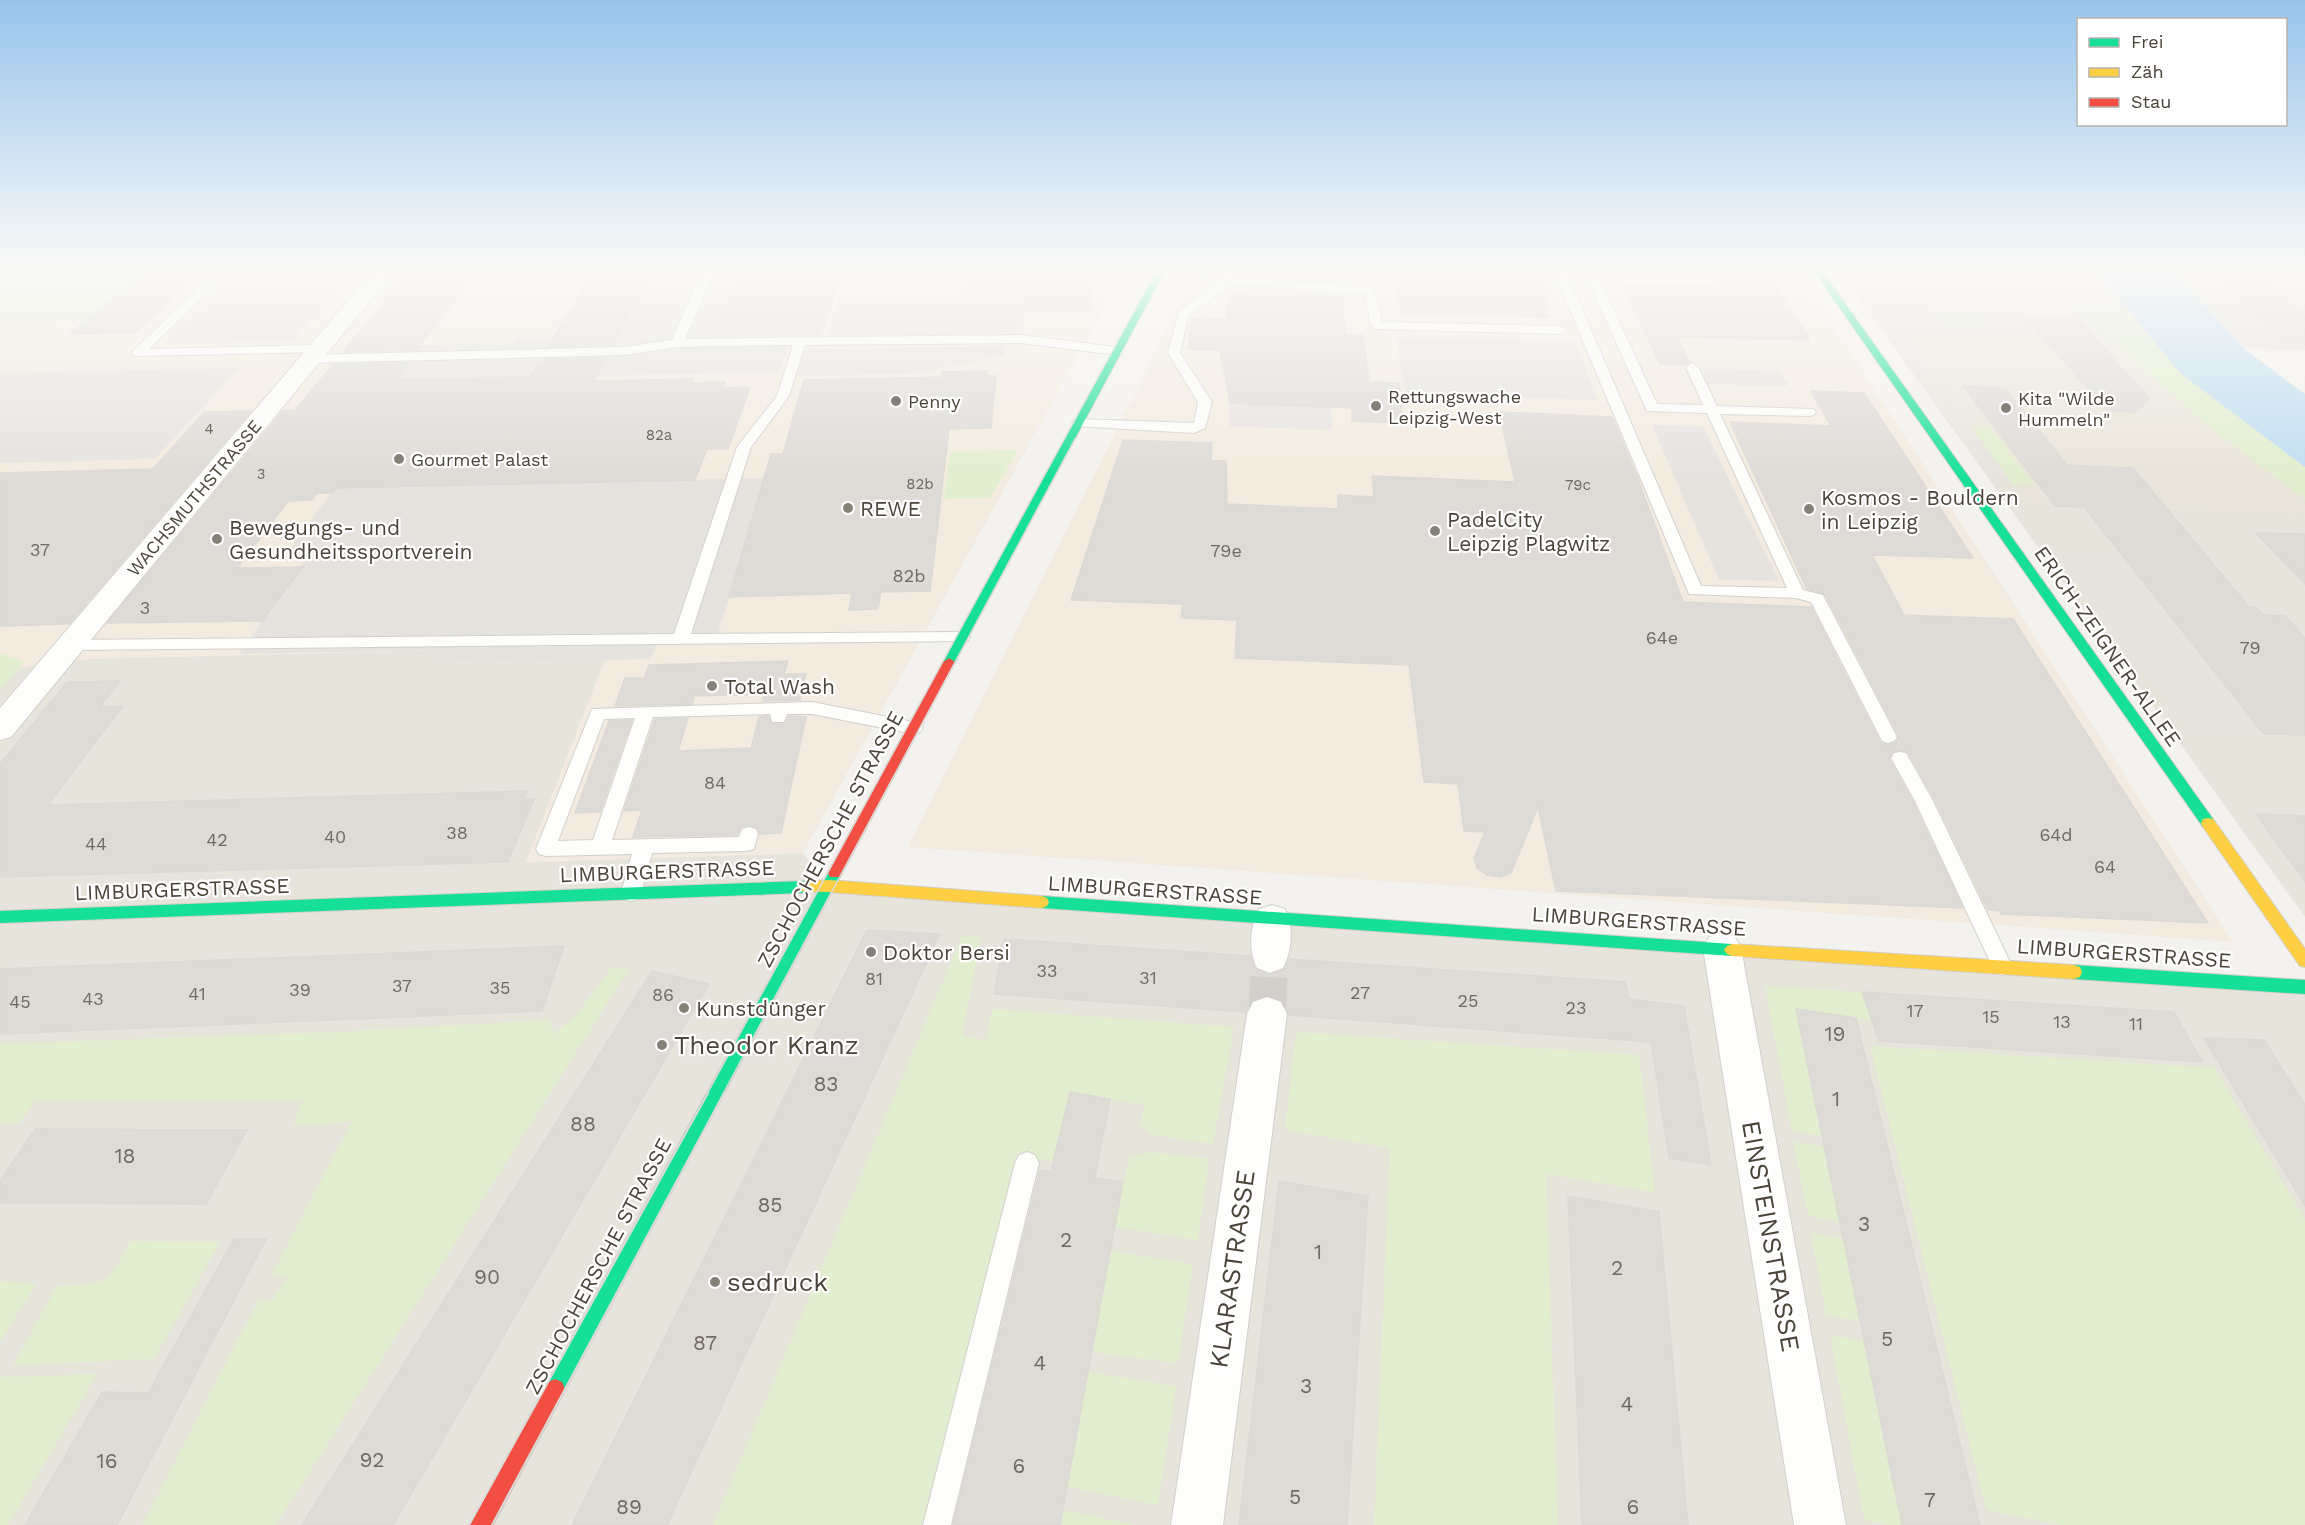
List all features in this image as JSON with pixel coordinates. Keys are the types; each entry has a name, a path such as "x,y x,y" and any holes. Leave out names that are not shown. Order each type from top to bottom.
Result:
{"street":[{"name":"WACHSMUTHSTRASSE","path":"0,729 327,338"},
{"name":"ZSCHOCHERSCHE STRASSE","path":"481,1525 1125,338"},
{"name":"ERICH-ZEIGNER-ALLEE","path":"1865,338 2305,962"},
{"name":"LIMBURGERSTRASSE","path":"0,917 828,886 1272,920 2305,987"},
{"path":"1270,957 1272,920"},
{"name":"EINSTEINSTRASSE","path":"1722,948 1820,1525"},
{"name":"KLARASTRASSE","path":"1197,1525 1267,1014"}],"lane":[{"path":"153,338 138,353 625,351 677,343 1022,339 1118,351"},
{"path":"677,343 679,338"},
{"path":"1079,423 1194,429 1200,425 1205,402 1174,353 1177,338"},
{"path":"1588,338 1695,591 1797,593 1816,599 1888,737"},
{"path":"1620,338 1652,408 1809,412"},
{"path":"681,639 744,447 783,396 800,341"},
{"path":"1692,367 1797,593"},
{"path":"71,645 962,637"},
{"path":"749,834 747,844 546,849 598,713 779,713 812,708 914,728"},
{"path":"600,847 645,712"},
{"path":"1900,758 1923,799 2002,966"},
{"path":"631,893 644,846"},
{"path":"937,1525 1027,1163"}],"shaded area":[{"path":"0,338 1088,338 803,853 526,862 605,660 436,664 442,650 86,659 19,668 0,668"},
{"path":"170,338 296,338 293,341 164,344"},
{"path":"516,338 791,338 779,372 410,379 401,392 309,394 344,350 418,349 421,345 513,343"},
{"path":"1162,338 1841,338 2233,942 908,847"},
{"path":"1396,338 1575,342 1597,400 1406,395"},
{"path":"1887,338 2152,338 2180,373 2305,467 2305,917"},
{"path":"1907,338 2151,338 2180,373 2305,467 2305,515 2029,505"},
{"path":"2234,338 2305,338 2305,350 2243,348"},
{"path":"1005,346 1005,355 933,370 935,373 798,376 806,350"},
{"path":"239,368 155,459 0,463 0,373"},
{"path":"1684,368 1780,371 1788,386 1691,384"},
{"path":"1230,403 1331,407 1332,430 1229,426"},
{"path":"1652,425 1703,426 1779,581 1719,580"},
{"path":"764,478 716,641 658,642 650,659 436,664 442,650 239,654 307,558 284,558 335,488"},
{"path":"2066,557 2117,558 2253,734 2194,732"},
{"path":"443,650 437,664 605,660 526,862 803,853 828,886 2305,987 2305,1525 0,1525 0,668 86,659"}],"green space":[{"path":"2110,338 2151,338 2180,373 2305,467 2305,499 2204,423"},
{"path":"1971,427 1991,428 2034,485 2013,484"},
{"path":"1018,450 990,498 944,499 950,452"},
{"path":"0,653 24,662 0,690"},
{"path":"962,936 981,937 962,1036 986,1040 992,1009 1234,1027 1213,1144 1153,1135 1141,1125 1144,1105 1070,1092 1052,1162 1019,1156 927,1525 713,1525"},
{"path":"611,968 629,969 276,1525 142,1525 258,1301 272,1301 288,1277 272,1274 352,1121 332,1124 293,1124 303,1101 35,1101 20,1123 0,1123 0,1044 336,1032 549,1020 554,1033 574,1018"},
{"path":"1765,986 1862,992 1872,1020 1797,1010 1822,1136 1792,1131"},
{"path":"1296,1032 1639,1055 1655,1192 1546,1174 1558,1525 1374,1525 1390,1148 1285,1130"},
{"path":"1870,1046 2215,1068 2305,1220 2305,1525 2062,1525 1986,1510"},
{"path":"1793,1141 1824,1147 1840,1222 1808,1216"},
{"path":"1147,1152 1209,1159 1198,1240 1115,1227 1129,1158"},
{"path":"1811,1233 1844,1239 1860,1322 1826,1314"},
{"path":"131,1241 220,1242 154,1359 13,1365 57,1286 96,1283 104,1280 116,1267"},
{"path":"1110,1251 1193,1264 1178,1363 1092,1352"},
{"path":"0,1281 36,1284 0,1342"},
{"path":"1830,1334 1864,1342 1902,1525 1864,1520"},
{"path":"1088,1372 1176,1386 1158,1505 1067,1487"},
{"path":"97,1374 8,1525 0,1525 0,1377"},
{"path":"1063,1510 1136,1525 1060,1525"}],"water":[{"path":"2152,338 2234,338 2243,348 2305,394 2305,467 2180,373"}],"building":[{"path":"354,338 426,338 417,350 343,352"},
{"path":"553,338 617,338 613,345 548,347"},
{"path":"1189,338 1363,338 1369,382 1399,383 1403,423 1352,421 1352,408 1230,403 1220,350 1188,349"},
{"path":"1648,338 1677,338 1690,362 1685,365 1660,364"},
{"path":"1728,338 1809,338 1810,340"},
{"path":"2044,338 2095,338 2150,399 2135,412 2107,411"},
{"path":"2280,338 2305,338 2305,344 2285,343"},
{"path":"606,358 594,381 693,379 691,383 725,382 722,388 750,387 728,449 707,449 695,480 336,488 332,493 317,493 312,500 288,501 237,568 303,567 262,621 107,623 283,411 295,410 333,365 408,363 395,380 530,377 541,359"},
{"name":"REWE","path":"988,371 987,376 996,376 991,428 949,429 930,591 881,592 878,609 849,610 852,593 729,597 771,454 783,454 804,380 944,377 941,372"},
{"path":"1963,386 2005,388 2067,465 2133,468 2249,607 2256,607 2263,615 2285,616 2305,638 2305,735 2264,734 2084,507 2055,506"},
{"path":"1811,391 1864,393 1973,558 1872,555 1904,615 2013,619 2208,923 2001,914 1999,911 1988,910 1934,798 1908,752 1900,750 1892,752 1889,759 1912,800 1963,908 1556,891 1538,807 1511,873 1500,877 1487,875 1477,868 1474,858 1485,832 1464,831 1458,784 1424,782 1409,665 1235,658 1237,620 1181,618 1183,604 1071,600 1123,440 1212,443 1211,461 1226,461 1227,504 1338,509 1338,495 1374,497 1372,476 1515,482 1499,412 1612,417 1638,479 1683,602 1811,607 1880,742 1889,745 1896,742 1899,736 1825,594 1807,589 1730,422 1831,426"},
{"path":"251,411 69,624 0,626 0,473 153,469 204,412"},
{"path":"2256,533 2305,534 2305,584"},
{"name":"Total Wash","path":"788,661 784,674 806,674 800,700 763,701 764,694 694,696 692,704 615,706 625,678 644,678 649,665"},
{"path":"120,681 100,707 123,706 48,805 528,791 524,800 534,799 508,862 0,877 0,764 67,682"},
{"path":"768,716 772,724 785,724 789,716 806,717 781,833 760,834 757,827 748,825 741,827 737,835 633,837 642,810 624,811 655,719 688,718 678,751 751,748 759,717"},
{"path":"632,720 600,812 575,813 609,721"},
{"path":"2256,814 2305,816 2305,882"},
{"path":"867,930 940,934 667,1525 572,1525"},
{"path":"1004,939 1250,956 1255,969 1269,975 1284,970 1289,959 1625,982 1629,999 1684,1006 1711,1165 1669,1158 1651,1042 1289,1015 1283,1001 1268,995 1252,1000 1245,1012 994,994"},
{"path":"564,946 542,1011 0,1034 0,969"},
{"path":"652,971 709,984 393,1525 302,1525"},
{"path":"1862,992 2174,1012 2202,1062 1879,1041"},
{"path":"1796,1009 1856,1018 1980,1525 1902,1525"},
{"path":"2204,1038 2264,1040 2305,1105 2305,1206"},
{"path":"1070,1092 1110,1099 1095,1178 1123,1182 1060,1525 953,1525 1040,1170 1051,1171"},
{"path":"35,1129 247,1130 206,1204 0,1203 0,1181"},
{"path":"1279,1181 1368,1196 1347,1525 1239,1525"},
{"path":"1568,1196 1659,1212 1688,1525 1582,1525"},
{"path":"234,1239 266,1239 117,1525 25,1525 102,1392 148,1393"}],"tunnel":[{"path":"1267,1014 1270,957"}],"tram line":[{"path":"707,1094 1119,338"},
{"path":"723,1094 1075,439"},
{"path":"469,1525 708,1093"},
{"path":"492,1525 724,1093"}],"traffic: fast":[{"path":"949,662 1124,338"},
{"path":"1865,338 2208,823"},
{"path":"555,1389 835,873"},
{"path":"0,917 804,887"},
{"path":"1042,902 1732,950"},
{"path":"2074,972 2305,987"}],"traffic: slow":[{"path":"2208,823 2305,961"},
{"path":"804,887 828,886 1042,902"},
{"path":"1732,950 2074,972"}],"traffic: jam":[{"path":"835,873 949,662"},
{"path":"481,1525 555,1389"}],"place":[{"name":"Penny","path":"896,401"},
{"name":"Rettungswache Leipzig-West","path":"1376,406"},
{"name":"Kita \"Wilde Hummeln\"","path":"2006,408"},
{"name":"Gourmet Palast","path":"399,459"},
{"name":"REWE","path":"848,508"},
{"name":"Kosmos - Bouldern in Leipzig","path":"1809,509"},
{"name":"PadelCity Leipzig Plagwitz","path":"1435,531"},
{"name":"Bewegungs- und Gesundheitssportverein","path":"217,539"},
{"name":"Total Wash","path":"712,686"},
{"name":"Doktor Bersi","path":"871,952"},
{"name":"Kunstdünger","path":"684,1008"},
{"name":"Theodor Kranz","path":"662,1045"},
{"name":"sedruck","path":"715,1282"}]}
